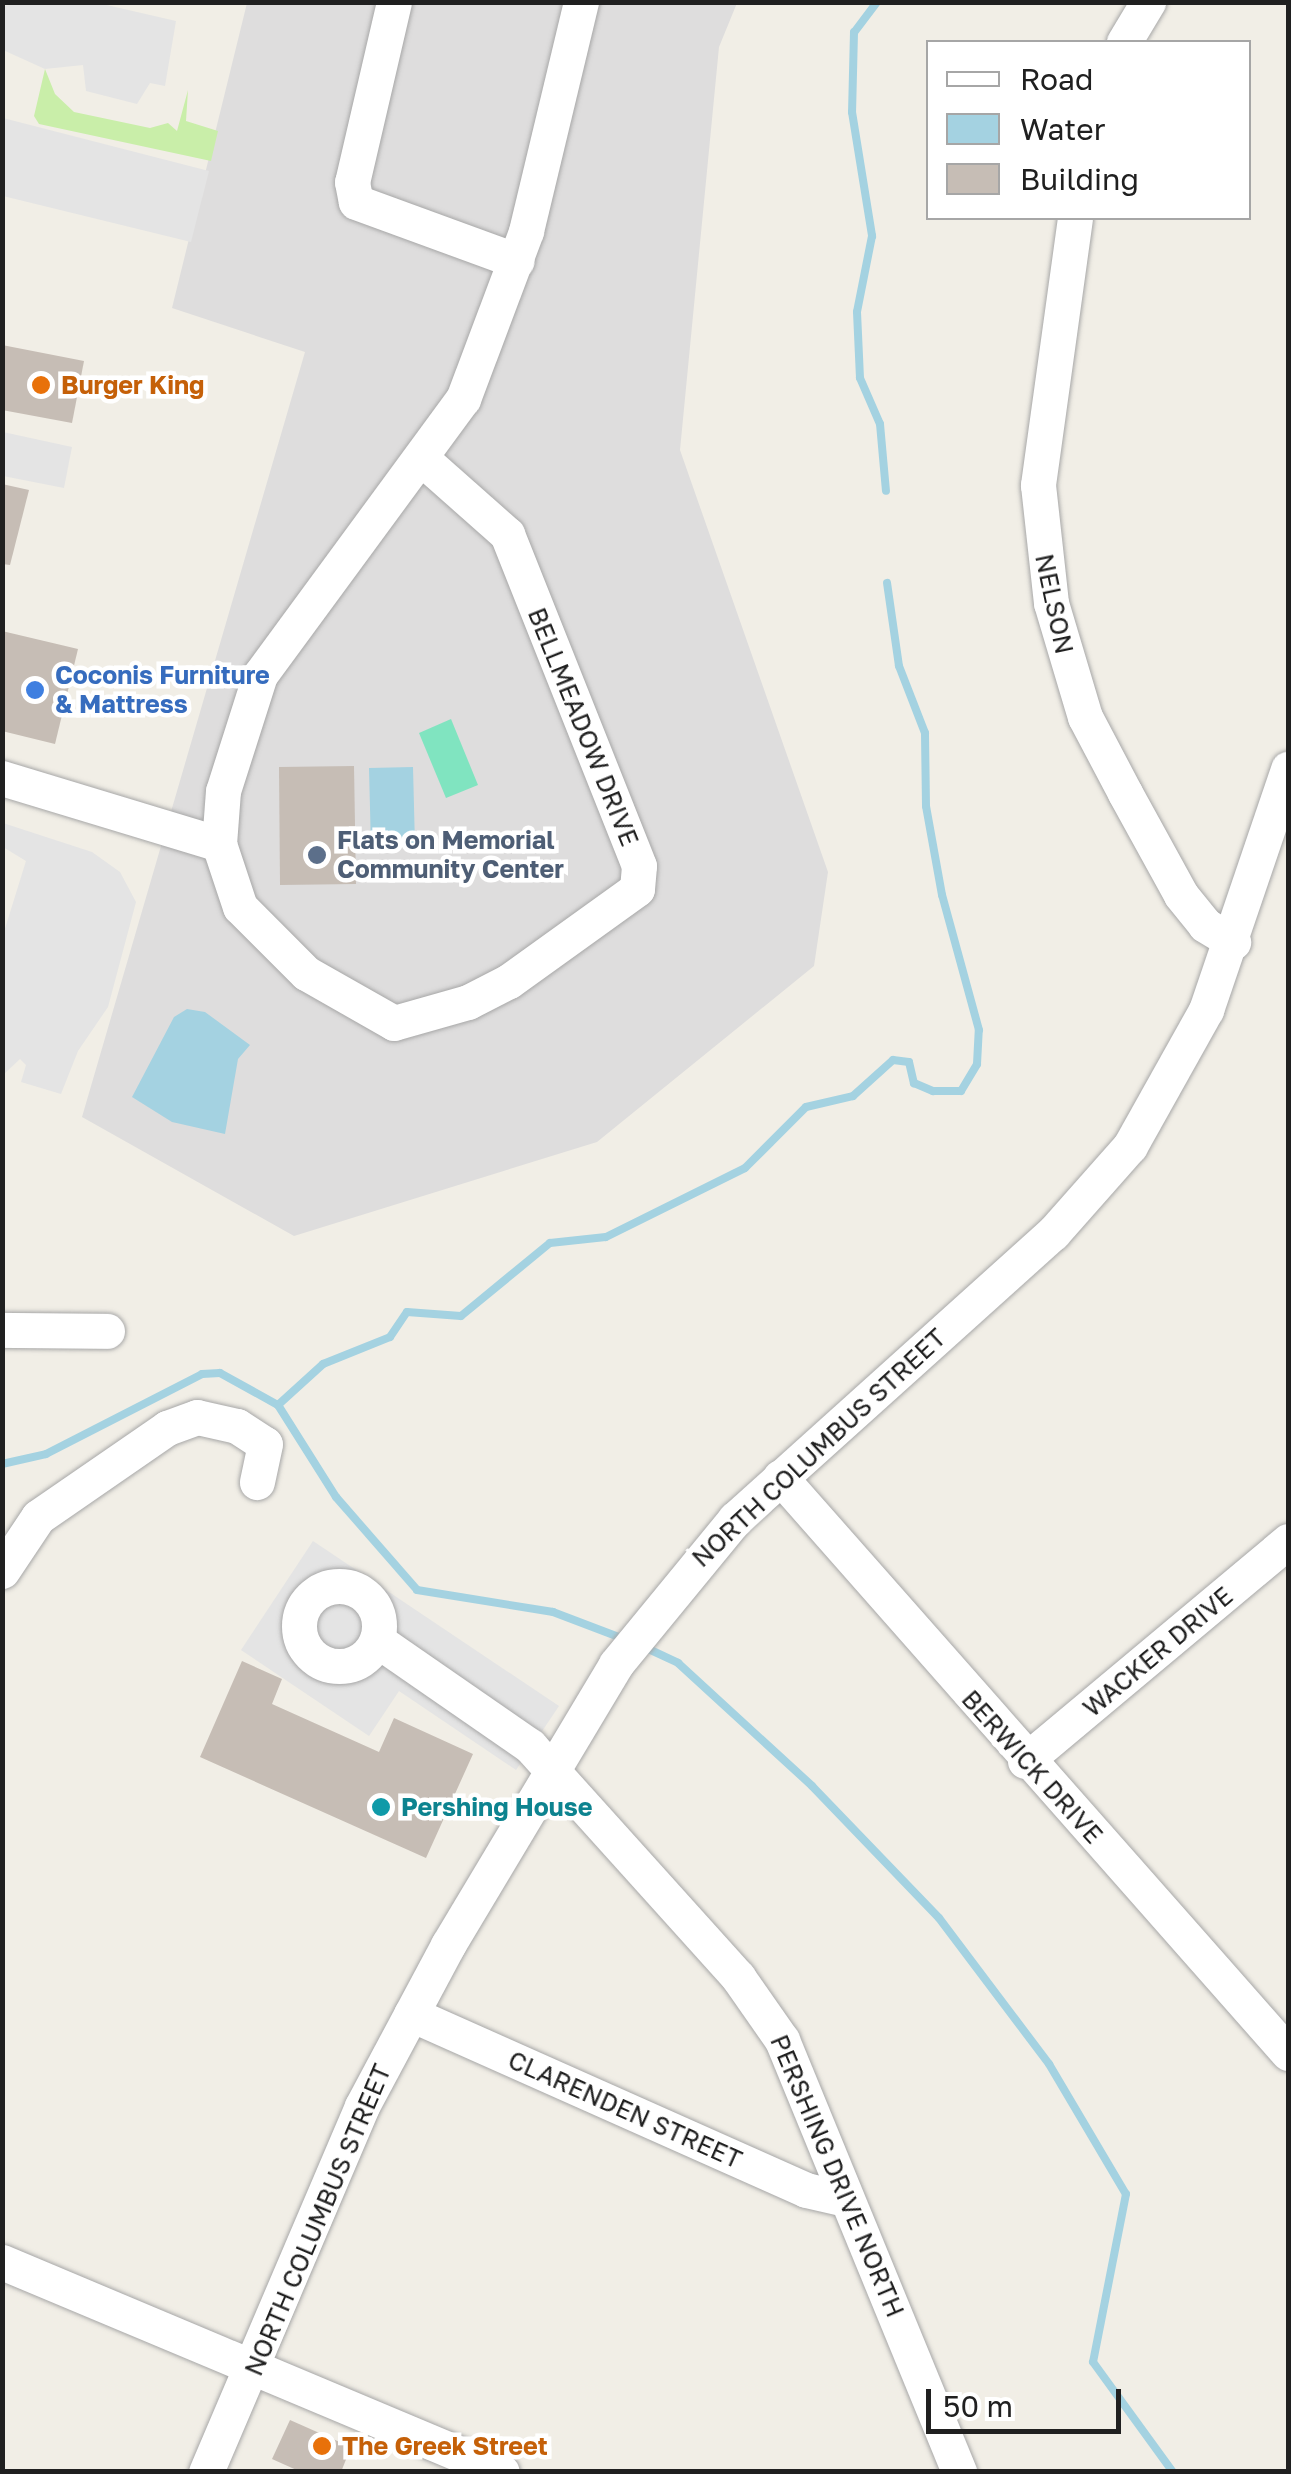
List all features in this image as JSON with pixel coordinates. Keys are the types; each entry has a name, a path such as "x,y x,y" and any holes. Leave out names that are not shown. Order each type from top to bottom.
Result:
{"street":[{"path":"394,2 352,182 356,202 517,260"},
{"name":"BELLMEADOW DRIVE","path":"421,458 506,534 638,866 637,889 509,981 468,1002 394,1023 306,972 266,938 240,907 219,844 236,737 260,675 463,398 517,260 581,2"},
{"path":"1125,40 1148,2"},
{"name":"NELSON","path":"1075,220 1038,486 1051,603 1085,717 1125,794 1181,895 1205,925 1233,942"},
{"name":"NORTH COLUMBUS STREET","path":"206,2472 255,2369 362,2106 411,2014 634,1639 780,1477 1053,1233 1106,1176 1172,1080 1233,942 1288,769"},
{"path":"2,778 219,844"},
{"path":"2,1330 107,1332"},
{"path":"2,1571 38,1517 167,1428 196,1417 237,1426 265,1444 258,1482"},
{"name":"BERWICK DRIVE","path":"780,1477 1025,1761 1282,2033"},
{"name":"WACKER DRIVE","path":"1025,1761 1288,1541"},
{"name":"PERSHING DRIVE NORTH","path":"377,1640 530,1746 688,1918 782,2040 842,2198 958,2472"},
{"name":"CLARENDEN STREET","path":"411,2014 806,2190 842,2198"},
{"path":"2,2262 502,2472"}],"shaded area":[{"path":"98,3 176,21 165,86 150,83 137,104 86,91 83,65 45,69 3,50 4,6"},
{"path":"247,3 737,3 719,47 680,450 828,872 814,966 597,1142 294,1236 82,1117 305,352 172,308"},
{"path":"3,118 209,171 191,242 3,196"},
{"path":"3,432 72,447 64,488 3,476"},
{"path":"3,823 92,852 120,872 136,902 108,1007 78,1051 61,1094 21,1082 26,1065 20,1059 3,1075 3,935 26,861 3,847"},
{"path":"313,1541 559,1706 516,1770 399,1691 369,1736 241,1650"}],"green space":[{"path":"45,69 55,94 74,112 150,128 168,123 177,131 188,90 186,121 218,131 211,161 39,124 34,116"},
{"path":"451,719 478,785 446,798 419,733"}],"water":[{"path":"413,767 415,846 371,848 369,768"},
{"path":"187,1009 205,1012 250,1045 238,1059 225,1134 172,1122 132,1097 174,1017"}],"building":[{"name":"Burger King","path":"2,345 84,361 72,423 2,410"},
{"path":"2,484 29,490 10,565 2,564"},
{"name":"Coconis Furniture & Mattress","path":"2,631 78,649 55,744 2,731"},
{"name":"Flats on Memorial Community Center","path":"354,766 356,884 280,885 279,767"},
{"name":"Pershing House","path":"242,1661 282,1679 272,1704 379,1752 394,1718 473,1754 426,1858 200,1757"},
{"path":"290,2420 351,2447 341,2472 301,2472 272,2459"}],"waterway":[{"path":"877,2 854,32 852,112 872,236 857,312 860,378 880,424 886,491"},
{"path":"2,1464 46,1454 202,1374 220,1373 278,1405 323,1364 390,1337 407,1312 461,1316 550,1243 606,1237 745,1168 806,1107 853,1096 893,1060 909,1062 914,1083 933,1091 961,1091 977,1064 979,1030 942,895 926,806 925,733 899,666 887,583"},
{"path":"278,1405 336,1497 417,1590 553,1612 624,1639"},
{"path":"642,1646 678,1663 812,1786 939,1918 1049,2064 1126,2194 1093,2362 1173,2472"}],"place":[{"name":"Burger King","path":"41,385"},
{"name":"Coconis Furniture & Mattress","path":"35,690"},
{"name":"Flats on Memorial Community Center","path":"317,855"},
{"name":"Pershing House","path":"381,1807"},
{"name":"The Greek Street","path":"322,2446"}]}
